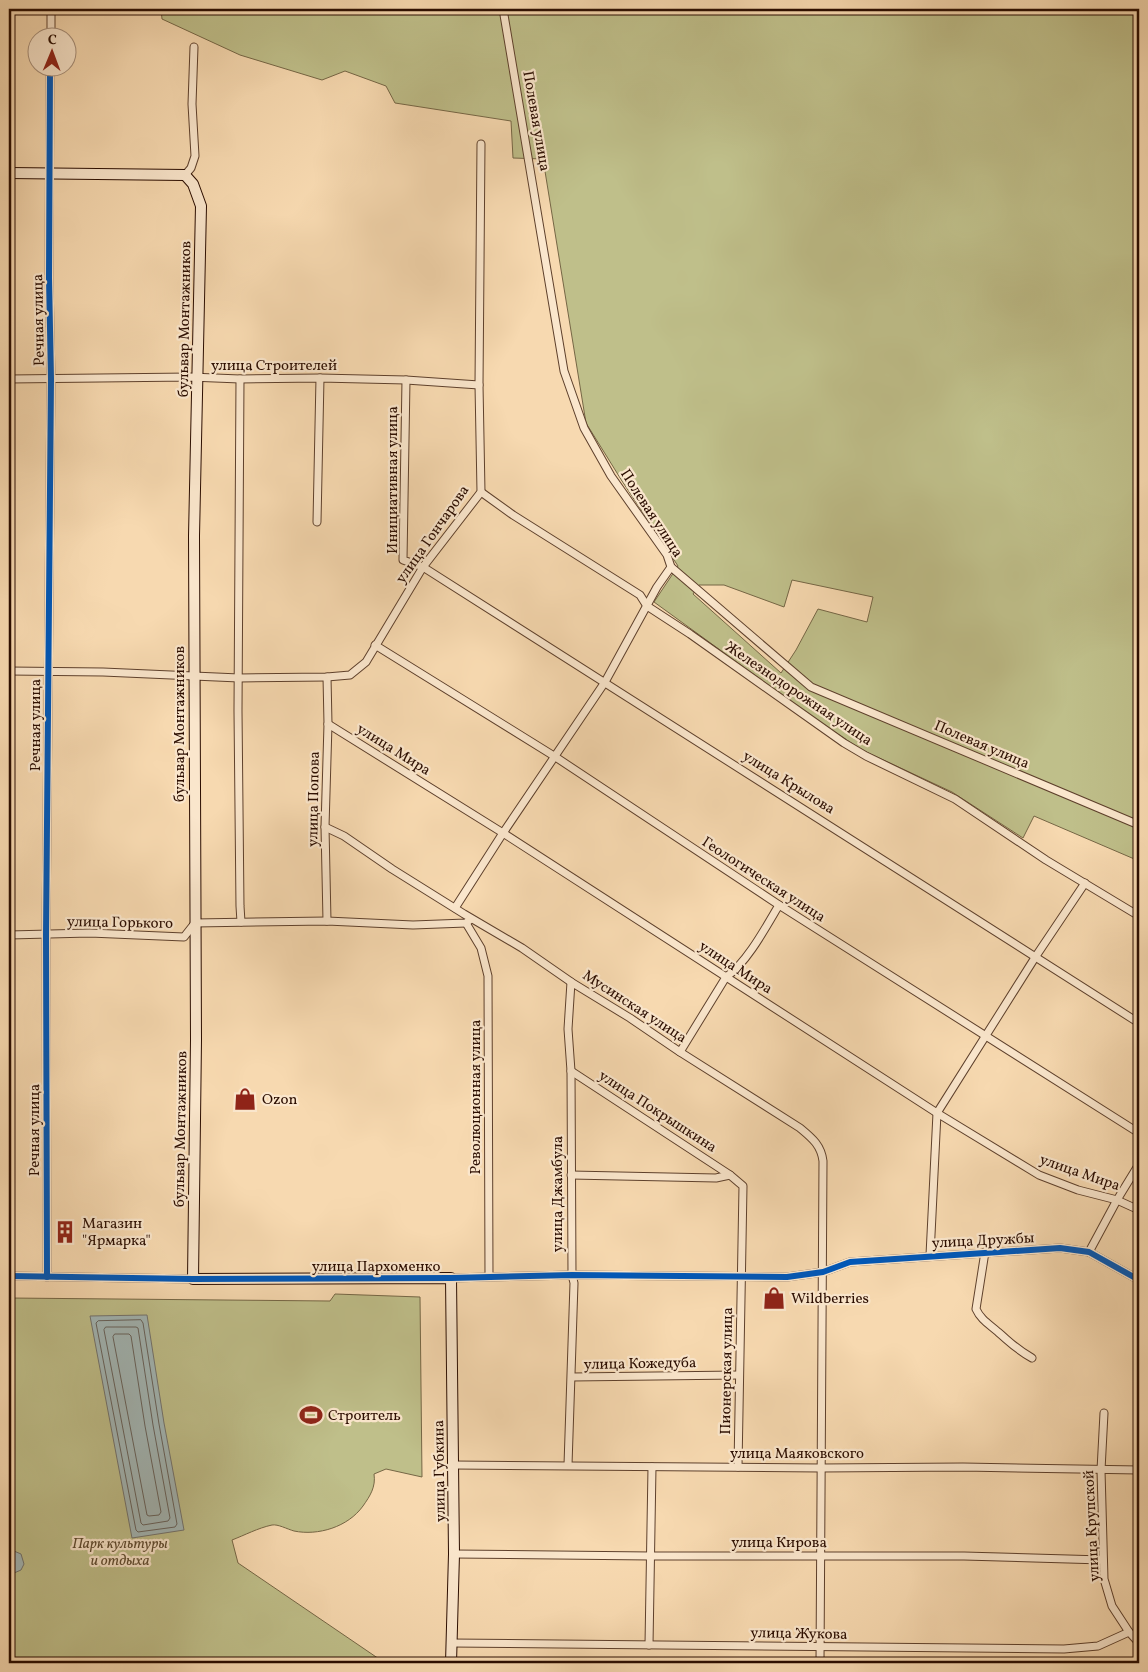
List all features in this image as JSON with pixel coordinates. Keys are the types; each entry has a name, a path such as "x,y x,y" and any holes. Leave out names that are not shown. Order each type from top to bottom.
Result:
{"street":[{"path":"51,9 51,28"},
{"name":"Полевая улица","path":"503,9 564,372 584,428 612,476 667,555 671,567 811,687 1139,825"},
{"path":"9,173 185,175 191,168 195,156 192,104 194,47"},
{"name":"Речная улица","path":"47,1277 46,935 51,379 50,78"},
{"name":"улица Гончарова","path":"9,671 102,672 239,678 327,677 350,675 366,662 423,567 481,492 479,385 481,144"},
{"name":"бульвар Монтажников","path":"185,175 193,184 201,206 194,536 196,1040 193,1279"},
{"path":"317,522 320,378"},
{"name":"улица Строителей","path":"9,379 320,378 406,380 479,385"},
{"path":"240,379 238,782 240,906 242,922"},
{"name":"Инициативная улица","path":"406,380 403,560 423,567"},
{"name":"Железнодорожная улица","path":"481,492 513,515 640,595 647,606 690,634 844,743 866,756 955,799 995,824 1012,838 1139,916"},
{"name":"улица Крылова","path":"423,567 1139,1023"},
{"path":"455,908 604,682 657,587 671,567"},
{"name":"Геологическая улица","path":"376,645 554,756 779,906 1139,1133"},
{"name":"улица Попова","path":"326,921 327,677"},
{"name":"улица Мира","path":"328,724 503,833 937,1113 1039,1176 1078,1190 1117,1200 1139,1210"},
{"name":"Мусинская улица","path":"325,827 344,836 392,869 455,908 469,921 522,948 571,982 617,1009 680,1052 800,1128 817,1143 822,1151 820,1663"},
{"path":"930,1256 937,1113 984,1036 1085,883"},
{"path":"680,1052 726,977 734,972 779,906"},
{"path":"195,923 326,921 413,924 469,921"},
{"name":"Революционная улица","path":"469,921 481,948 488,976 489,1276"},
{"name":"улица Горького","path":"9,935 90,934 184,937 195,923"},
{"name":"улица Джамбула","path":"568,1466 574,1283 572,1275 571,1071 568,1028 571,982"},
{"name":"улица Покрышкина","path":"571,1071 730,1175 743,1186 742,1277"},
{"path":"1089,1252 1139,1164"},
{"name":"улица Покрышкина","path":"571,1175 716,1178 730,1175"},
{"name":"улица Дружбы","path":"742,1277 788,1277 823,1272 850,1262 1060,1248 1089,1252 1139,1280"},
{"path":"985,1252 976,1309 980,1318 1016,1349 1032,1358"},
{"name":"улица Пархоменко","path":"9,1276 193,1279 451,1278 572,1275 742,1277"},
{"name":"Пионерская улица","path":"738,1467 742,1277"},
{"name":"улица Губкина","path":"451,1278 454,1465 451,1663"},
{"name":"улица Кожедуба","path":"572,1377 739,1375"},
{"name":"улица Крупской","path":"1104,1414 1101,1470 1104,1579 1112,1606 1129,1632"},
{"name":"улица Маяковского","path":"454,1465 821,1468 963,1467 1139,1470"},
{"path":"649,1645 652,1467"},
{"name":"улица Кирова","path":"454,1554 964,1556 1103,1560"},
{"path":"1129,1632 1139,1643"},
{"name":"улица Жукова","path":"451,1643 1064,1649 1098,1646 1129,1632"}],"green space":[{"path":"161,9 1139,9 1139,861 1034,816 1023,838 952,792 862,750 815,719 654,602 678,566 586,423 543,159 513,158 511,121 395,103 386,86 345,71 322,80 240,55 162,19","holes":["792,580 873,597 867,622 818,609 781,673 693,594 699,585 724,585 784,607"]},
{"name":"Парк культуры и отдыха","path":"335,1294 420,1297 422,1477 386,1469 374,1474 373,1487 363,1506 349,1519 332,1528 322,1531 303,1532 272,1525 232,1540 238,1563 385,1663 9,1663 9,1298 330,1301"}],"water":[{"path":"147,1315 164,1423 184,1530 132,1538 90,1316"},
{"path":"14,1551 21,1554 24,1564 21,1570 14,1573 9,1572 9,1553"}],"cycle path":[{"path":"47,1277 46,935 51,379 49,278 50,78"},
{"path":"9,1276 193,1279 451,1278 572,1275 787,1277 823,1272 850,1262 1060,1248 1089,1252 1139,1280"}],"place":[{"name":"Ozon","path":"245,1099"},
{"name":"Магазин \"Ярмарка\"","path":"65,1232"},
{"name":"Wildberries","path":"774,1298"},
{"name":"Строитель","path":"311,1415"}]}
